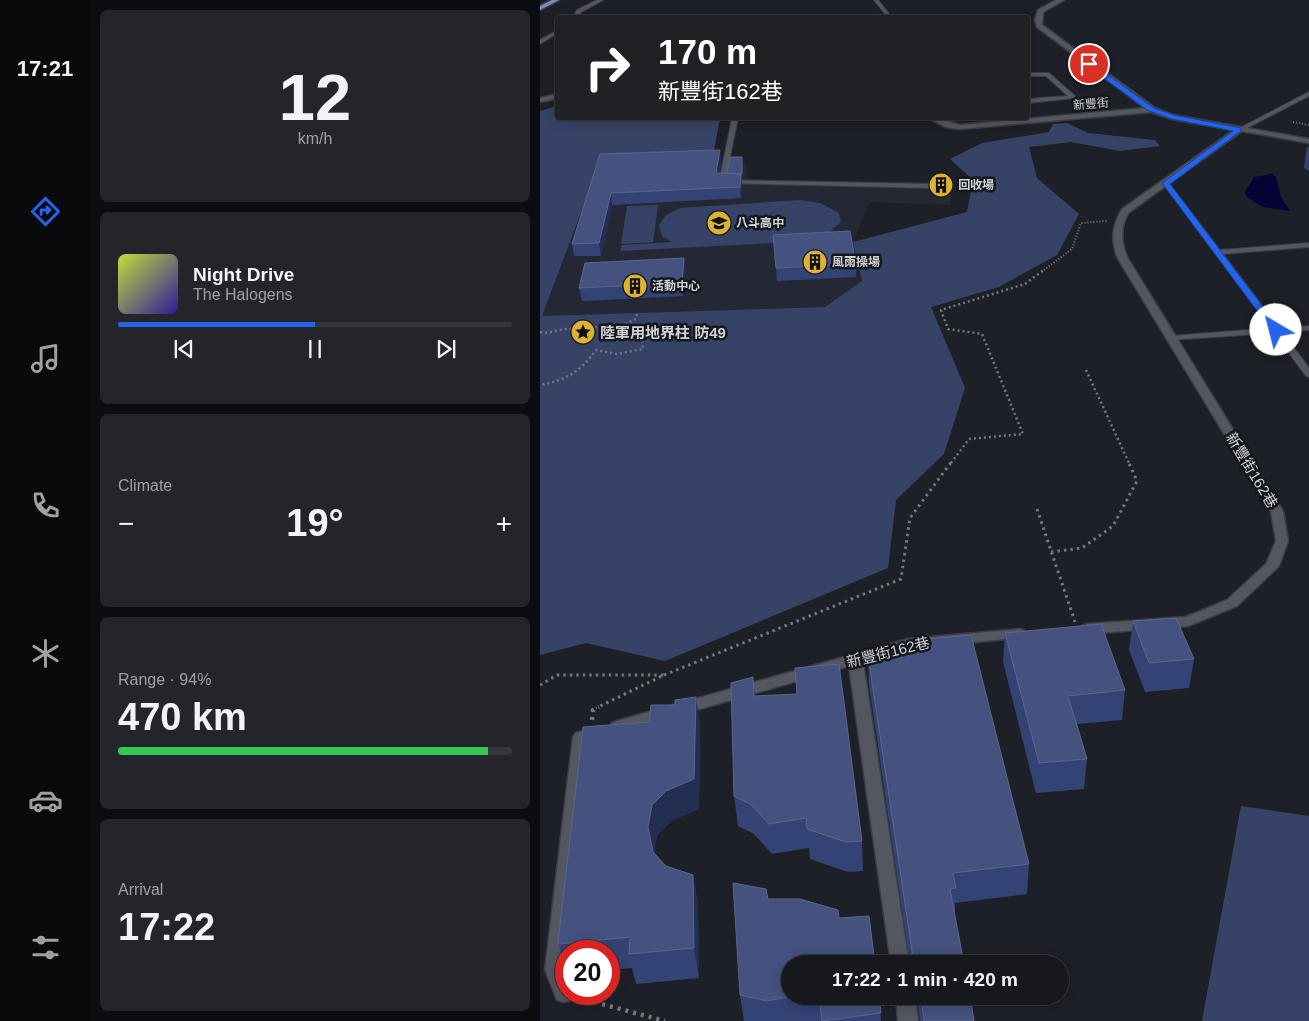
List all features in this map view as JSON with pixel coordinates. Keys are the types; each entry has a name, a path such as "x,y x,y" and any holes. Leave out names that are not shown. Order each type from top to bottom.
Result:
{"main road":[{"path":"540,8 556,0"}],"street":[{"path":"1061,0 1042,8 1037,15 1039,26 1152,110"},
{"path":"540,100 555,97"},
{"name":"新豐街","path":"937,120 948,125 960,127 1152,110 1172,117 1309,141"},
{"path":"1120,219 1125,211 1239,130"},
{"name":"新豐街162巷","path":"1078,629 1188,621 1232,604 1272,566 1282,541 1277,511 1122,257 1117,242 1117,224 1120,219"},
{"name":"新豐街162巷","path":"586,736 908,644 1034,633"},
{"path":"855,660 899,955"},
{"path":"558,940 586,736"},
{"path":"906,1005 908,1021"}],"lane":[{"path":"577,15 580,11 602,0"},
{"path":"876,0 888,15"},
{"path":"540,42 555,33"},
{"path":"1030,75 1047,74 1073,97 1030,101"},
{"path":"1239,130 1309,94"},
{"path":"735,120 721,182 932,186"},
{"path":"1166,183 1309,374"},
{"path":"1217,252 1309,245"},
{"path":"1171,338 1309,328"}],"path":[{"path":"1293,122 1309,125"},
{"path":"586,736 593,710 664,675 901,578 910,518 969,439 1023,434 982,334 948,329 941,310 1025,284 1072,249 1081,223 1120,219"},
{"path":"625,325 636,319 637,313"},
{"path":"540,332 549,334 564,329 589,329 625,325 642,328 643,349 618,354 596,350 586,364 568,380 540,385"},
{"path":"1051,552 1082,548 1113,526 1137,481 1086,370"},
{"path":"1037,509 1078,629"},
{"path":"540,685 558,675 664,675"},
{"path":"605,1005 665,1021"}],"shaded area":[{"path":"555,107 555,120 720,120 712,161 599,165 542,316 825,307 862,281 853,242 967,212 973,180 950,159 982,143 1049,132 1053,124 1067,123 1088,133 1155,140 1160,146 1120,151 1071,142 1029,147 1037,178 1079,214 1057,255 999,287 931,307 965,388 944,454 896,500 888,568 665,661 586,643 540,655 540,111"},
{"name":"八斗高中","path":"745,161 748,180 953,183 950,205 870,202 853,242 862,281 825,307 542,316 599,165"},
{"path":"1272,174 1276,177 1281,197 1290,211 1263,207 1247,197 1245,192 1254,177"},
{"path":"800,200 820,203 839,213 841,222 826,235 851,239 620,251 622,245 672,242 662,236 659,225 666,215 680,208"},
{"path":"658,205 653,242 621,244 627,206"},
{"path":"1241,806 1309,816 1309,1021 1202,1021"}],"building":[{"path":"720,150 716,173 741,174 740,187 611,193 599,243 572,244 600,154"},
{"path":"730,157 742,157 742,174 727,173"},
{"name":"風雨操場","path":"850,231 856,264 776,268 773,235"},
{"path":"684,258 682,283 579,288 585,263"},
{"path":"1176,618 1194,659 1149,663 1133,621"},
{"path":"1101,624 1125,690 1068,696 1087,759 1039,763 1005,633"},
{"path":"971,635 1029,864 953,873 956,888 950,889 962,955 913,955 868,655 931,649 929,639"},
{"path":"839,664 862,841 846,842 807,829 806,818 769,824 750,804 734,796 731,683 753,677 754,696 797,694 795,668"},
{"path":"696,697 694,779 666,791 652,805 648,827 653,852 666,866 693,875 694,948 629,954 630,937 600,940 558,940 583,727 649,722 651,705 675,705 675,700"},
{"path":"733,883 766,889 768,899 800,899 838,910 839,918 869,916 874,955 781,955 781,998 767,1001 740,995"},
{"path":"820,1005 880,1005 881,1013 822,1021"},
{"path":"922,1005 971,1005 974,1021 924,1021"}],"place":[{"name":"回收場","path":"941,185"},
{"name":"八斗高中","path":"719,223"},
{"name":"風雨操場","path":"815,262"},
{"name":"活動中心","path":"635,286"},
{"name":"陸軍用地界柱 防49","path":"583,332"}],"route":[{"path":"1089,64 1152,110 1172,117 1239,130 1166,183 1276,330"}]}
